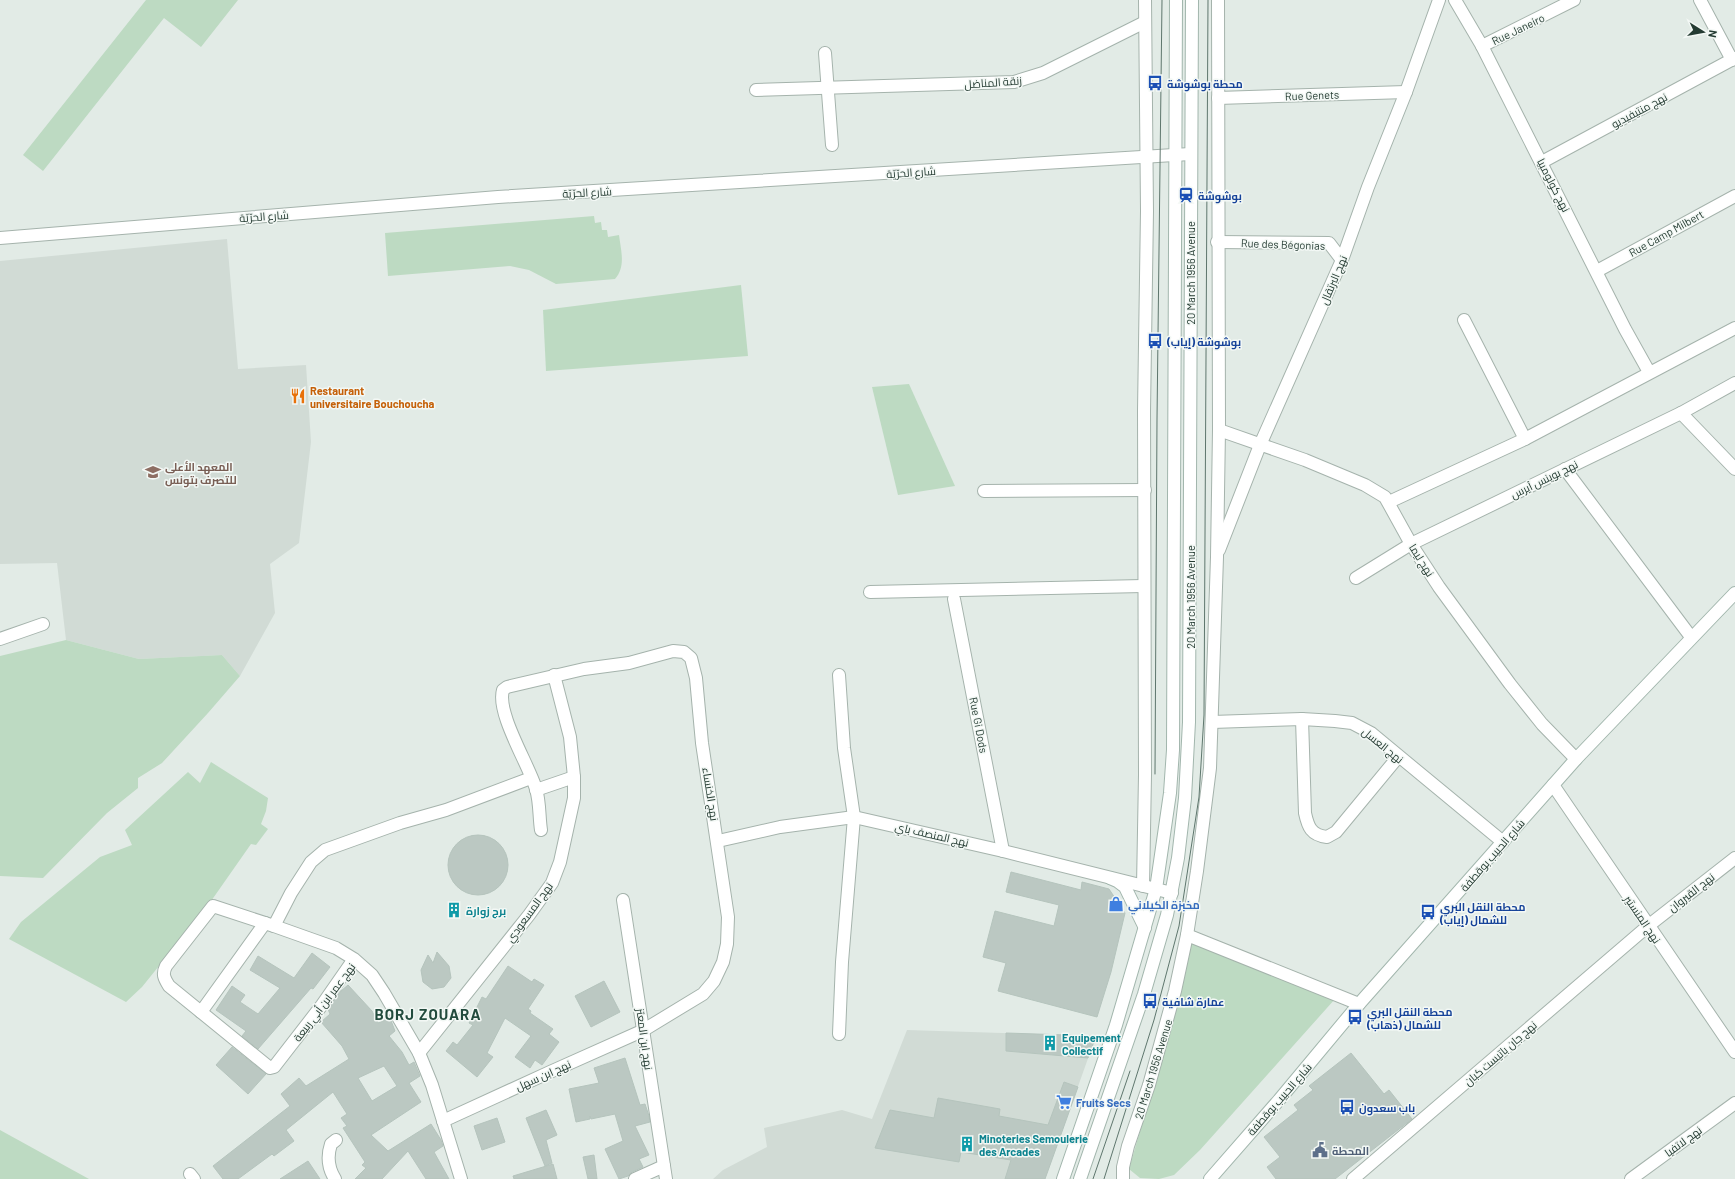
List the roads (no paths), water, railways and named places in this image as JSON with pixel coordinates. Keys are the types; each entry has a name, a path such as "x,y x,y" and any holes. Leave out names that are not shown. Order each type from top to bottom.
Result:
{"street":[{"path":"1143,886 1145,775 1145,0"},
{"name":"20 March 1956 Avenue","path":"1063,1179 1116,1025 1156,889 1170,793 1172,750 1176,0"},
{"name":"20 March 1956 Avenue","path":"1080,1179 1144,994 1161,939 1172,893 1185,798 1189,722 1190,154 1192,0"},
{"name":"20 March 1956 Avenue","path":"1123,1179 1123,1167 1128,1146 1149,1085 1176,991 1187,935 1204,822 1212,722 1219,430 1217,242 1218,0"},
{"name":"نهج البرتقال","path":"1216,557 1260,445 1342,260 1368,187 1406,92 1439,0"},
{"name":"نهج كولومبيا","path":"1455,0 1482,46 1625,328 1649,372"},
{"name":"Rue Janeiro","path":"1482,46 1574,0"},
{"path":"1700,0 1733,59"},
{"name":"زنقة المناضل","path":"756,90 1014,82 1043,74 1145,22"},
{"path":"825,53 832,145"},
{"name":"نهج منتيفيديو","path":"1542,162 1733,59"},
{"name":"Rue Genets","path":"1218,98 1406,92"},
{"name":"شارع الحرّيّة","path":"0,238 498,198 1190,154"},
{"name":"Rue Camp Milbert","path":"1597,271 1735,196"},
{"name":"Rue des Bégonias","path":"1217,242 1329,243 1342,260"},
{"path":"1464,320 1525,439"},
{"path":"1389,502 1525,439 1649,372 1735,328"},
{"name":"نهج بوينس آيرس","path":"1356,578 1411,544 1681,413 1735,383"},
{"path":"1681,413 1735,470"},
{"name":"نهج ليما","path":"1219,430 1305,460 1381,493 1389,502 1411,544 1439,587 1510,684 1542,724 1576,759"},
{"path":"1565,468 1691,637"},
{"path":"984,490 1145,490"},
{"path":"870,592 1144,586"},
{"name":"شارع الحبيب بوقطفة","path":"1213,1176 1359,1004 1576,759 1691,637 1735,593"},
{"name":"Rue Gi Dods","path":"954,599 1003,851"},
{"path":"0,639 43,624"},
{"name":"نهج الخنساء","path":"531,778 512,735 502,695 503,690 507,687 554,675 629,663 673,651 684,652 691,658 696,678 702,743 718,841 728,917 727,944 723,962 714,981 703,994 642,1031"},
{"name":"نهج المسعودي","path":"419,1053 529,915 552,883 560,862 574,798 574,777 570,737 554,675"},
{"path":"838,1034 842,962 854,817 844,748 839,675"},
{"path":"1302,719 1305,813 1310,830 1316,834 1327,837 1336,832 1398,757"},
{"name":"نهج العسل","path":"1212,722 1302,719 1352,723 1372,733 1398,757 1503,842"},
{"path":"536,790 574,777"},
{"path":"354,959 336,948 270,924 213,906 166,966 163,976 169,986 201,1012 270,924 311,862 325,850 400,823 446,810 531,778 536,790 541,830"},
{"name":"نهج المنستير","path":"1553,785 1735,1052"},
{"name":"نهج المنصف باي","path":"718,841 780,827 854,817 1003,851 1172,893"},
{"name":"نهج القيروان","path":"1648,926 1735,858"},
{"path":"1110,878 1118,881 1125,887 1145,928"},
{"name":"نهج ابن المعتز","path":"623,900 666,1179"},
{"name":"نهج جان باتيست كبان","path":"1353,1179 1648,926"},
{"path":"1187,935 1359,1004"},
{"name":"نهج عمر ابن أبي ربيعة","path":"201,1012 270,1068 274,1067 322,1005 354,959 372,975 419,1053 443,1121 461,1179"},
{"name":"نهج ابن سهل","path":"443,1121 642,1031"},
{"name":"نهج لاتفيا","path":"1632,1179 1735,1103"},
{"path":"334,1179 328,1159 331,1144 336,1140"},
{"path":"635,1179 664,1166"}],"tram line":[{"path":"1155,774 1157,419 1162,0"},
{"path":"1104,1179 1154,1020 1179,926 1199,797 1204,715 1208,0"},
{"path":"1093,1179 1130,1071"}],"place":[{"name":"محطة بوشوشة","path":"1155,83"},
{"name":"بوشوشة","path":"1186,195"},
{"name":"بوشوشة (إياب)","path":"1155,341"},
{"name":"Restaurant universitaire Bouchoucha","path":"298,396"},
{"name":"المعهد الأعلى للتصرف بتونس","path":"153,472"},
{"name":"مخبزة الكيلاني","path":"1116,904"},
{"name":"برج زوارة","path":"454,910"},
{"name":"محطة النقل البري للشمال (إياب)","path":"1428,912"},
{"name":"عمارة شافية","path":"1150,1001"},
{"name":"محطة النقل البري للشمال (ذهاب)","path":"1355,1017"},
{"name":"Equipement Collectif","path":"1050,1043"},
{"name":"Fruits Secs","path":"1064,1102"},
{"name":"باب سعدون","path":"1347,1107"},
{"name":"Minoteries Semoulerie des Arcades","path":"967,1144"},
{"name":"المحطة","path":"1320,1150"}],"district":[{"name":"BORJ ZOUARA","path":"428,1014"}]}
